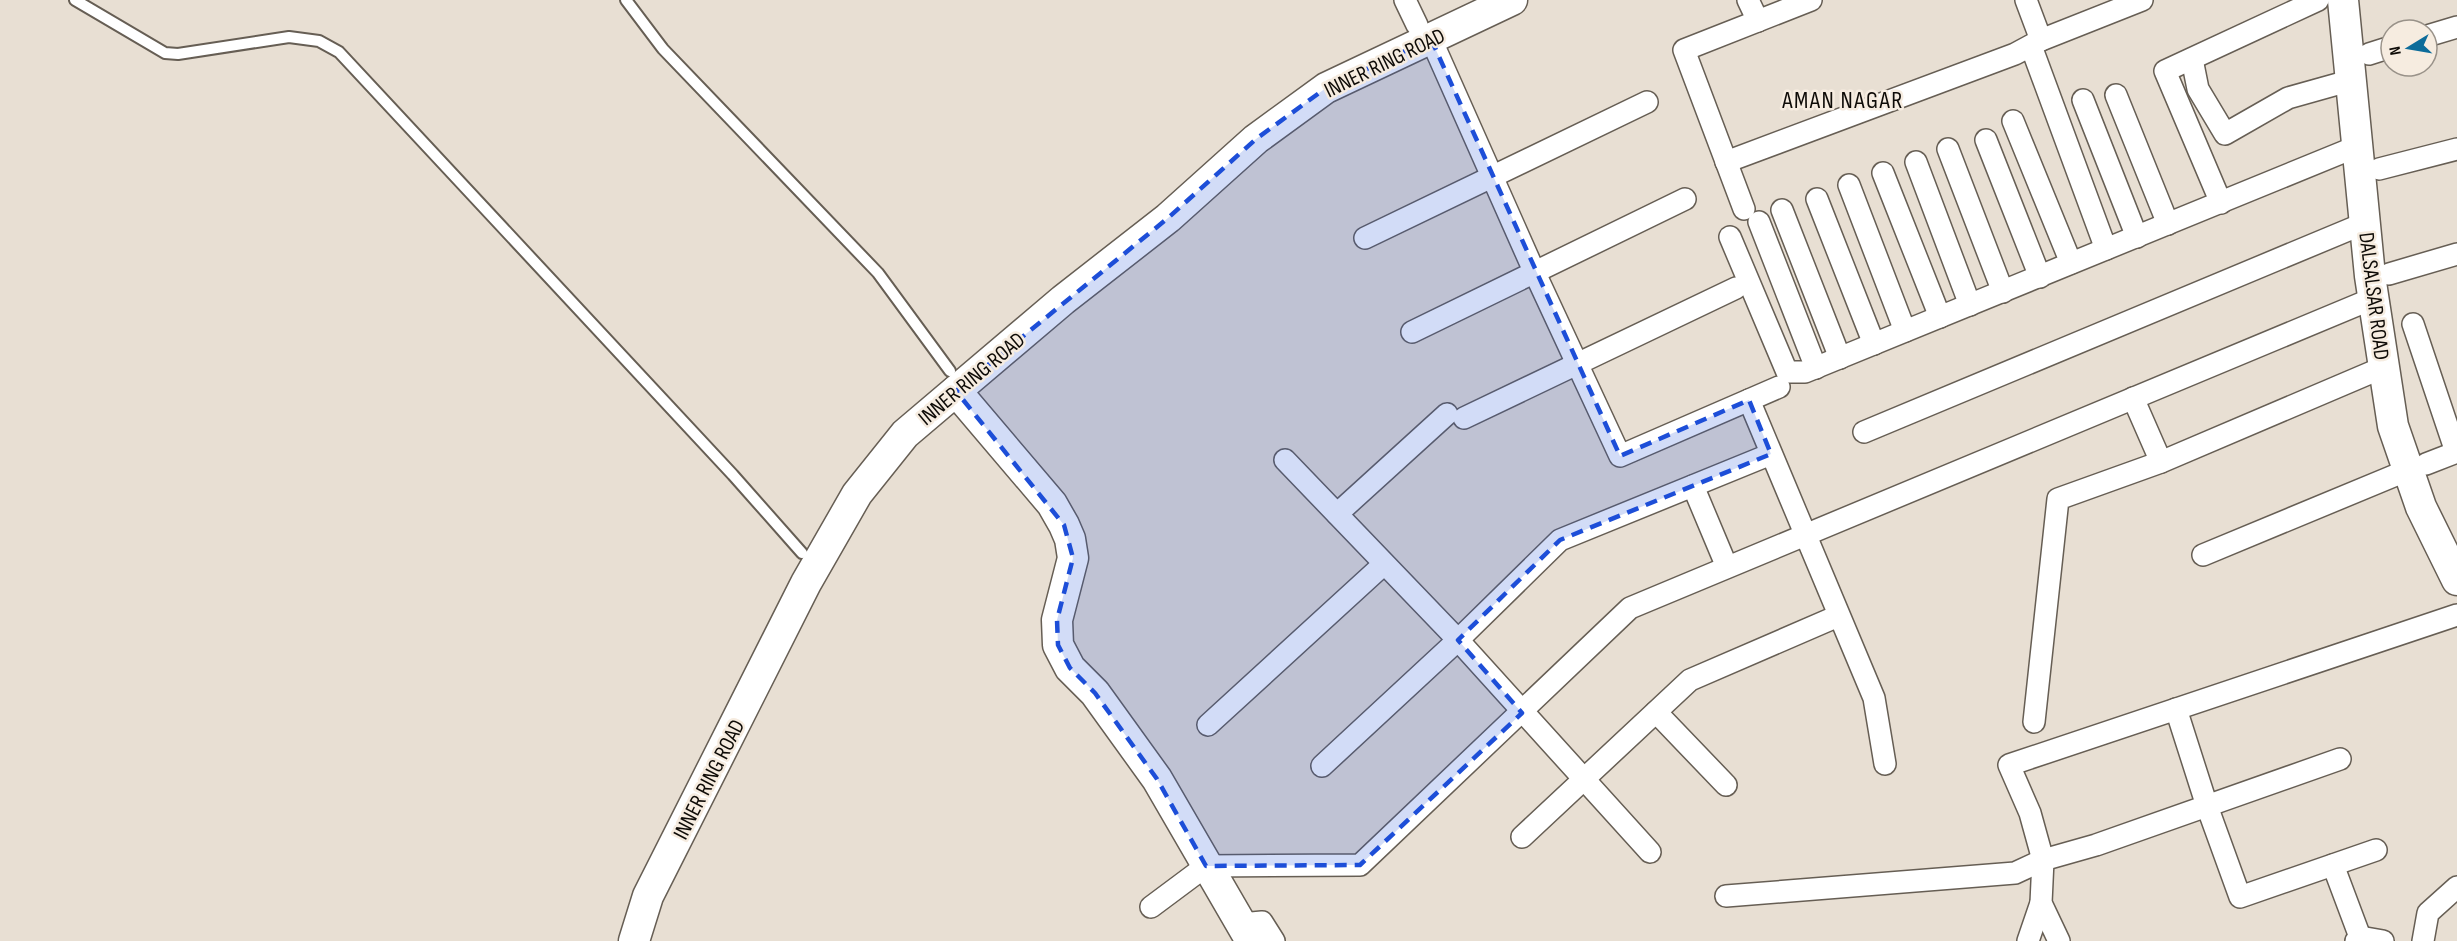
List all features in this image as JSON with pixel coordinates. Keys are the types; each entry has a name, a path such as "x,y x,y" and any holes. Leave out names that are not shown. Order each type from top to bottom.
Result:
{"main road":[{"name":"INNER RING ROAD","path":"634,941 648,896 806,583 857,494 905,434 953,381 1051,285 1156,203 1244,125 1317,72 1417,21 1469,0"},
{"name":"INNER RING ROAD","path":"1417,21 1512,0"},
{"name":"DALSALSAR ROAD","path":"2343,0 2366,223 2412,422 2421,507 2457,579"},
{"name":"DALSALSAR ROAD","path":"2361,0 2379,47"},
{"name":"DALSALSAR ROAD","path":"2380,78 2379,169 2384,367 2393,426 2438,500 2457,537"},
{"name":"INNER RING ROAD","path":"614,941 631,888 802,553 842,483 892,421 953,381"},
{"path":"953,381 1052,504 1070,539 1072,558 1057,620 1058,645 1070,668 1095,693 1157,779 1246,932"}],"street":[{"path":"1748,0 1758,21"},
{"path":"1811,0 1684,50 1726,162 1752,216 1816,368"},
{"path":"2026,0 2036,43 2106,249"},
{"path":"1726,162 2142,0"},
{"path":"2221,202 2165,71 2318,0"},
{"path":"1417,21 1493,178 1620,456 1779,387"},
{"path":"2439,32 2457,27"},
{"path":"2192,59 2198,89 2225,134 2288,98 2352,80"},
{"path":"2116,95 2168,224"},
{"path":"2083,100 2137,237"},
{"path":"1365,238 1647,102"},
{"path":"2013,121 2071,263"},
{"path":"1986,140 2040,277"},
{"path":"1730,237 1787,372 1805,372 2358,146"},
{"path":"1948,149 2003,292"},
{"path":"2379,169 2457,149"},
{"path":"1916,162 1970,305"},
{"path":"1883,174 1940,317"},
{"path":"1849,184 1905,332"},
{"path":"1412,332 1684,199"},
{"path":"1817,199 1874,344"},
{"path":"1782,210 1840,358"},
{"path":"1864,432 2366,223"},
{"path":"1151,907 1206,866 1360,865 1630,608 2133,398 2457,254"},
{"path":"1337,514 1455,416 1736,288"},
{"path":"2203,555 2457,452 2413,324"},
{"path":"2034,722 2058,499 2160,462 2384,367"},
{"path":"2133,398 2160,462"},
{"path":"1749,400 1874,698 1885,764"},
{"path":"1322,766 1458,640 1560,540 1772,454"},
{"path":"1285,460 1458,640 1650,852"},
{"path":"1693,486 1727,567"},
{"path":"1208,725 1384,564"},
{"path":"2028,941 2041,903 2043,860 2030,813 2008,765 2457,615"},
{"path":"1522,837 1690,680 1838,616"},
{"path":"2176,709 2207,806 2240,897 2376,850"},
{"path":"1656,712 1726,785"},
{"path":"1726,896 2015,873 2043,860 2096,845 2340,759"},
{"path":"2333,865 2358,939 2383,941"},
{"path":"2423,941 2428,913 2457,887"},
{"path":"2041,903 2059,941"},
{"path":"1246,932 1262,922 1274,941"}],"lane":[{"path":"75,0 165,53 178,54 289,37 319,40 339,51 733,475 802,553"},
{"path":"626,0 640,21 690,78 878,273 953,381"}],"highlighted area":[{"path":"1431,39 1620,456 1749,400 1771,454 1560,540 1458,640 1522,713 1360,865 1206,866 1157,779 1095,693 1070,668 1058,645 1057,620 1073,558 1064,525 956,391 1168,218 1256,139 1326,88"}],"district":[{"name":"AMAN NAGAR","path":"1843,100"}]}
